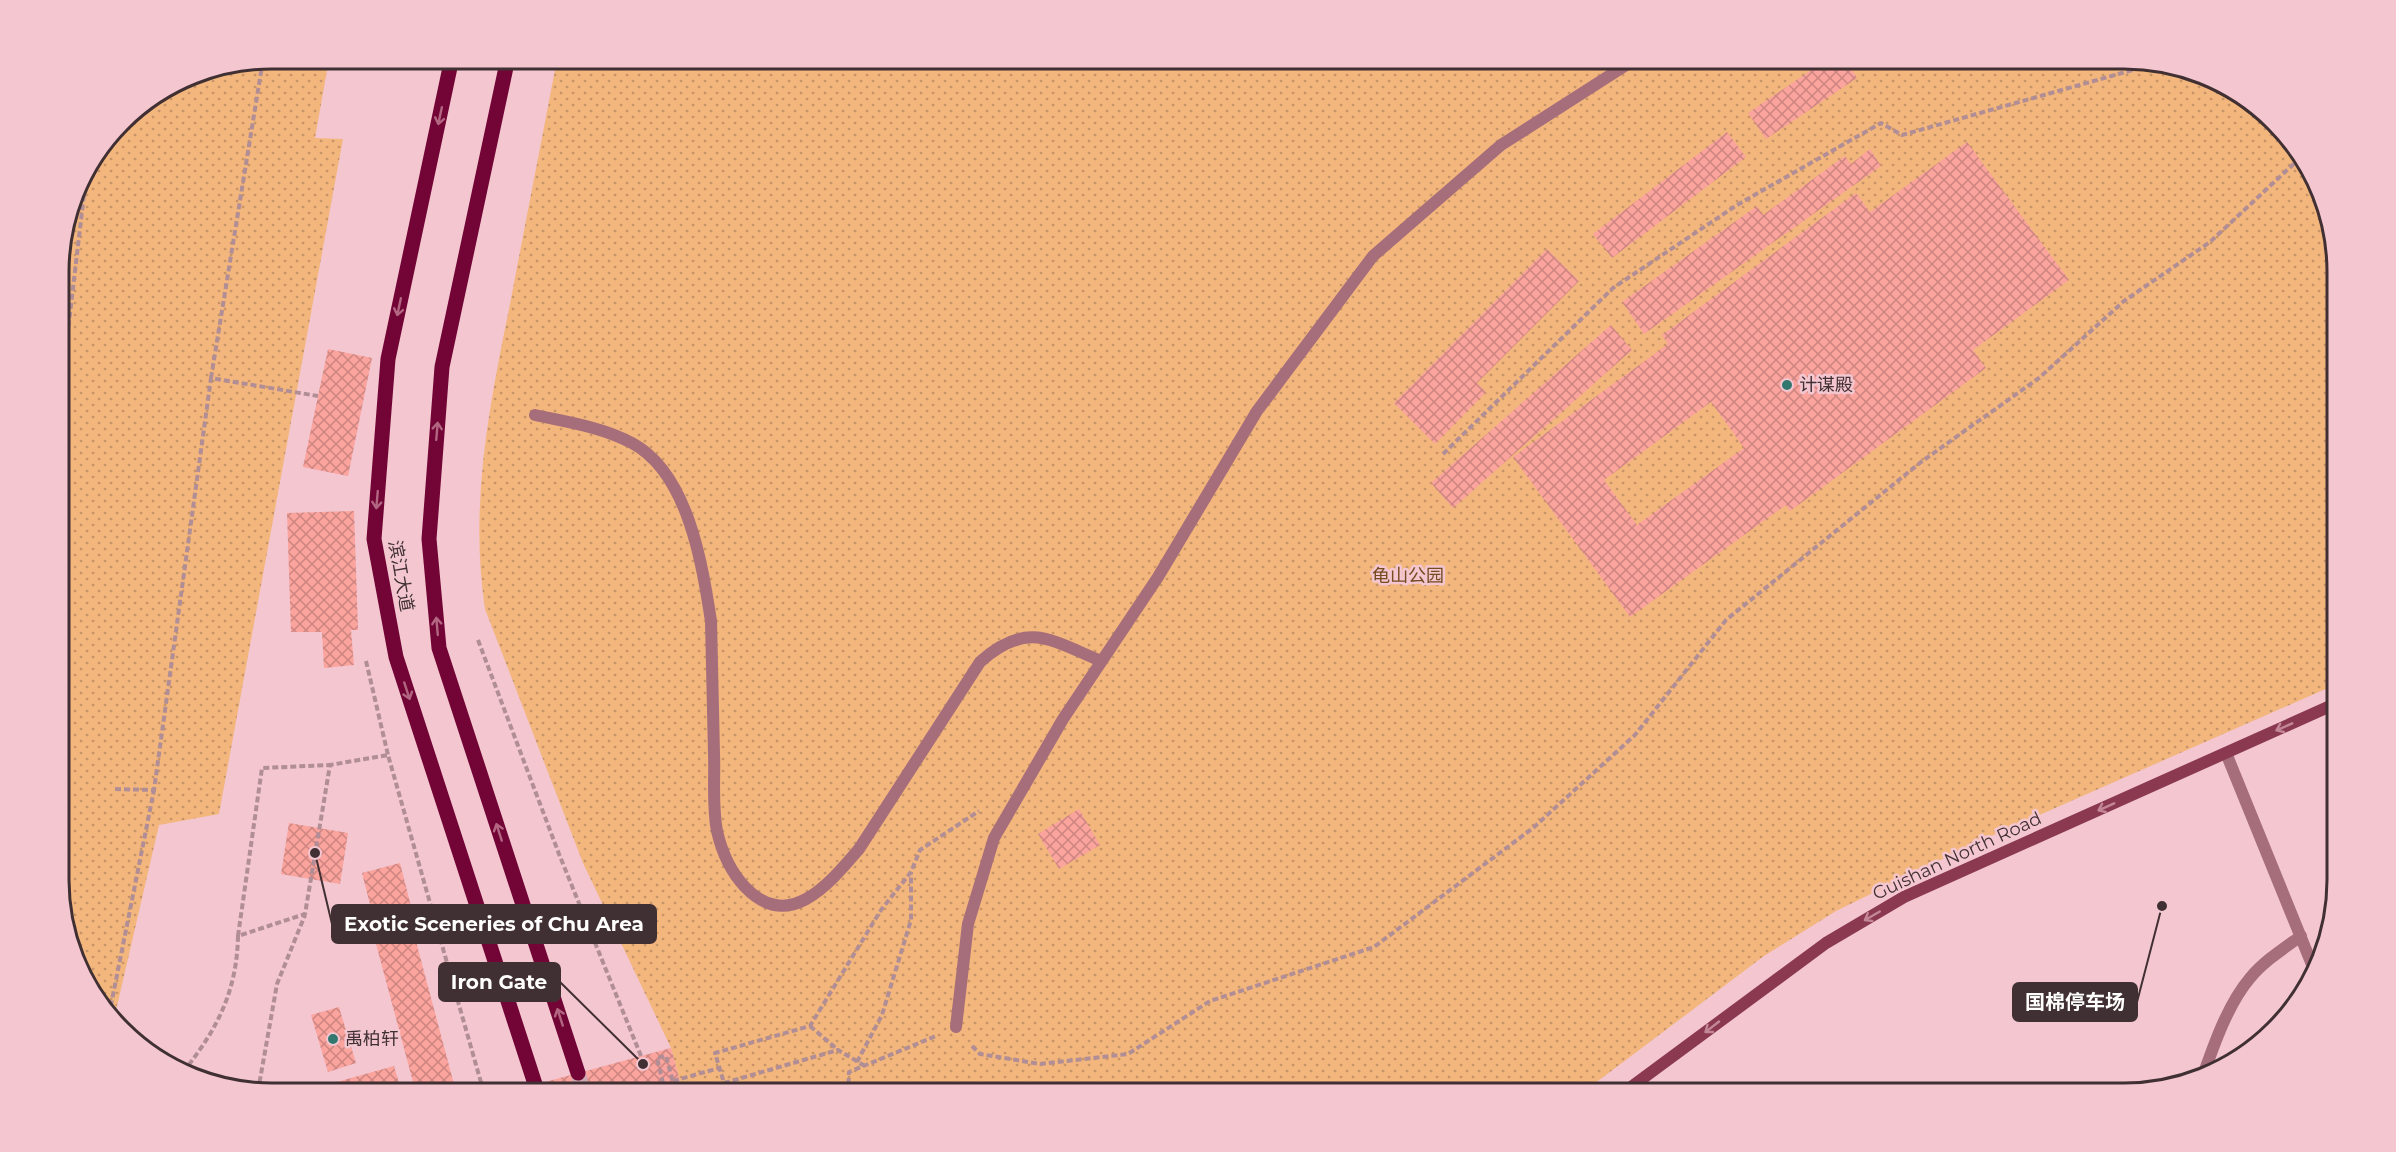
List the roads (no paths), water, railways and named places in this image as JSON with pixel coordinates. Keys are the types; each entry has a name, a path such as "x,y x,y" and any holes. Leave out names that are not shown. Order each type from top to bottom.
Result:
{"main road":[{"name":"滨江大道","path":"450,69 388,359 374,539 396,657 535,1083"},
{"name":"滨江大道","path":"506,69 442,367 429,539 439,648 578,1072"}],"street":[{"name":"Guishan North Road","path":"1637,1083 1826,943 1904,897 2327,708"}],"lane":[{"path":"956,1027 968,924 994,838 1063,719 1158,577 1257,411 1373,256 1502,145 1620,69"},
{"path":"535,415 589,426 632,443 657,461 678,493 691,525 706,587 711,621 717,830 733,874 759,900 777,907 802,902 824,888 859,849 980,662 998,646 1031,636 1046,638 1101,661"},
{"path":"2226,753 2311,961"},
{"path":"2207,1066 2217,1037 2249,979 2270,958 2301,936"}],"tunnel":[{"path":"578,1073 581,1083"}],"place":[{"name":"计谋殿","path":"1787,385"},
{"name":"Exotic Sceneries of Chu Area","path":"315,853"},
{"name":"国棉停车场","path":"2162,906"},
{"name":"禹柏轩","path":"333,1039"},
{"name":"Iron Gate","path":"643,1064"}],"park label":[{"name":"龟山公园","path":"1408,576"}]}
